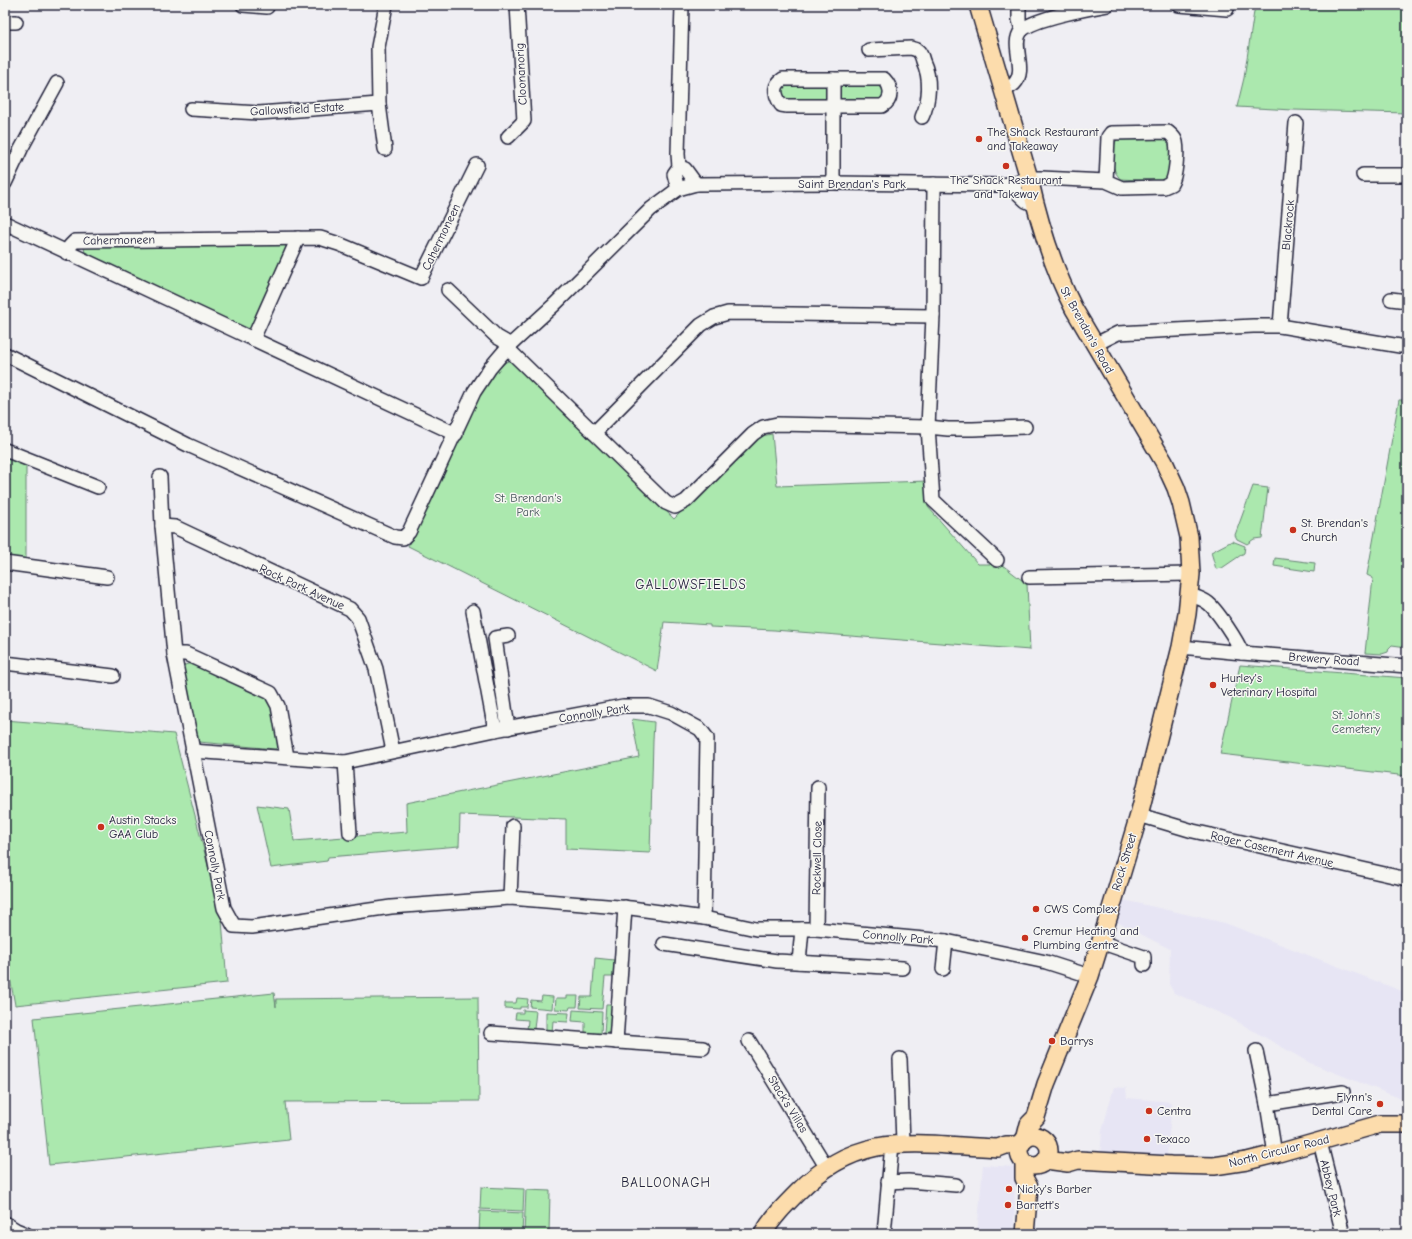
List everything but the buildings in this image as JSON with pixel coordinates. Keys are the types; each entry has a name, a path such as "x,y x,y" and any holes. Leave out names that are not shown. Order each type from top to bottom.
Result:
{"main road":[{"name":"St. Brendan's Road","path":"978,5 1029,178 1035,205 1053,262 1063,287 1094,345 1164,462 1176,488 1188,527 1191,574 1190,595 1181,647"},
{"name":"Rock Street","path":"1026,1234 1029,1188 1024,1178 1033,1152 1029,1124 1036,1117 1046,1084 1090,976 1139,815 1181,647"},
{"name":"North Circular Road","path":"763,1234 786,1204 805,1184 827,1168 846,1157 867,1149 898,1144 998,1148 1005,1152 1069,1154 1078,1160 1171,1166 1214,1166 1247,1161 1275,1154 1380,1124 1407,1124"}],"street":[{"path":"243,5 267,7"},
{"path":"385,149 379,104 378,46 386,5"},
{"name":"Cloonanorig","path":"508,137 524,121 517,5"},
{"path":"678,189 674,174 679,167 678,154 682,5"},
{"path":"1018,5 1019,20 1022,30"},
{"path":"1003,89 1013,85 1020,75 1018,38 1022,30 1030,25 1084,8 1107,5"},
{"path":"1181,5 1227,9"},
{"path":"870,50 910,48 917,50 926,67 928,84 927,102 922,117"},
{"path":"784,79 884,79 888,83 890,99 888,103 882,106 833,107 781,105 777,98 776,87 778,83 784,79"},
{"path":"833,79 833,183"},
{"path":"5,183 21,149 57,83"},
{"name":"Gallowsfield Estate","path":"191,109 259,113 379,104"},
{"name":"Blackrock","path":"1280,326 1296,123"},
{"path":"1168,132 1173,136 1176,141 1175,177 1171,184 1164,187 1122,188 1106,181 1108,137 1111,133 1168,132"},
{"name":"Cahermoneen","path":"67,253 70,246 75,241 320,238 339,244 421,278 477,165"},
{"path":"679,167 685,170 696,184"},
{"path":"1363,175 1407,175"},
{"name":"Saint Brendan's Park","path":"509,347 554,305 651,209 678,189 696,184 1008,184 1029,178 1106,181"},
{"path":"934,184 933,316 928,427 933,500 997,560"},
{"path":"1008,184 1026,201 1035,205"},
{"name":"Cahermoneen","path":"5,223 456,434"},
{"path":"253,339 298,238"},
{"path":"448,290 509,347 666,504 675,507 686,501 753,434 763,427 777,424 928,427 948,429 1025,427"},
{"path":"1392,299 1407,301"},
{"path":"594,433 701,325 714,317 728,313 933,316"},
{"path":"1094,345 1118,333 1232,326 1280,326 1400,346"},
{"path":"5,354 188,445 388,534 403,538 409,532 456,434 474,392 490,368 509,347"},
{"path":"5,450 98,487"},
{"path":"160,477 162,526 174,654 192,752"},
{"name":"Rock Park Avenue","path":"162,526 175,527 350,609 358,618 376,669 393,751"},
{"path":"5,563 107,577"},
{"path":"1029,577 1191,574"},
{"path":"1190,595 1207,602 1214,609 1239,646 1242,653"},
{"path":"473,611 495,730"},
{"path":"508,636 495,638 508,728"},
{"name":"Brewery Road","path":"1181,647 1407,666"},
{"path":"174,654 186,654 271,694 278,706 287,758"},
{"path":"5,663 114,676"},
{"name":"Connolly Park","path":"704,918 707,738 700,729 671,713 649,706 623,706 495,730 345,762 192,752 224,908 234,926 252,927 390,907 510,898 625,907 704,918 756,929 816,929 946,941 1046,962 1090,976"},
{"path":"345,762 350,833"},
{"name":"Rockwell Close","path":"816,929 818,787"},
{"name":"Roger Casement Avenue","path":"1139,815 1193,831 1407,878"},
{"path":"510,898 513,826"},
{"path":"616,1042 625,907"},
{"path":"799,962 802,929"},
{"path":"943,969 946,941"},
{"path":"1100,942 1144,957 1144,965"},
{"path":"664,944 777,961 903,968"},
{"path":"491,1033 703,1048"},
{"name":"Stack's Villas","path":"748,1041 827,1168"},
{"path":"1256,1051 1267,1104 1275,1154"},
{"path":"884,1234 888,1182 898,1144 900,1059"},
{"path":"1267,1104 1343,1092"},
{"name":"Abbey Park","path":"1320,1142 1343,1234"},
{"path":"888,1182 908,1181 956,1185"},
{"path":"5,1223 26,1234"}],"shaded area":[{"path":"1119,899 1225,923 1407,993 1407,1101 1310,1063 1229,1017 1174,993 1169,984 1170,949 1113,920"},
{"path":"1114,1087 1126,1088 1127,1098 1172,1102 1167,1157 1100,1157 1102,1131"},
{"path":"983,1165 1015,1167 1014,1234 977,1234"}],"green space":[{"path":"1255,5 1407,5 1407,113 1237,107 1244,78"},
{"path":"826,81 830,100 783,101 781,88 783,84"},
{"path":"840,82 879,82 885,90 885,100 837,100"},
{"path":"1165,136 1171,144 1169,174 1167,178 1161,181 1120,179 1115,172 1113,164 1114,149 1118,137"},
{"path":"89,245 288,245 253,327 248,330 85,253 84,247"},
{"name":"St. Brendan's Park","path":"511,360 674,519 757,437 772,434 777,486 927,481 928,507 978,564 1001,564 1027,584 1030,650 774,630 710,627 710,625 664,622 657,671 408,546 484,383 506,362"},
{"path":"1407,382 1407,647 1392,645 1388,652 1382,654 1365,653 1373,578 1367,575 1399,400 1404,400"},
{"path":"5,456 26,464 26,559 5,557"},
{"path":"1253,486 1268,488 1262,538 1254,539 1247,544 1237,539 1235,535"},
{"path":"1232,541 1245,546 1244,553 1222,568 1216,569 1211,552"},
{"path":"1275,558 1315,563 1314,572 1274,566"},
{"path":"191,663 260,694 269,700 274,709 280,746 275,749 199,742 195,736 180,670 185,665"},
{"name":"St. John's Cemetery","path":"1240,665 1407,678 1407,776 1220,754"},
{"path":"632,719 654,722 650,853 566,849 566,819 460,815 459,846 328,857 327,861 271,868 257,805 289,809 294,841 407,832 406,803 639,757"},
{"name":"Austin Stacks GAA Club","path":"5,720 174,734 222,920 227,983 15,1005 5,951"},
{"path":"595,958 614,960 613,977 605,977 602,1009 580,1008 581,997 592,997"},
{"path":"274,993 276,1007 276,999 478,997 479,1101 285,1102 289,1140 49,1165 34,1018"},
{"path":"542,996 553,997 552,1009 530,1007 531,1000 541,1001"},
{"path":"567,996 578,996 577,1007 570,1007 569,1010 555,1009 556,998 567,998"},
{"path":"517,998 528,999 527,1007 520,1007 520,1009 505,1008 505,1003 516,1003"},
{"path":"606,1004 614,1004 610,1032 604,1034"},
{"path":"523,1010 536,1011 534,1029 527,1030 528,1020 515,1019 516,1013 523,1013"},
{"path":"573,1010 602,1012 601,1035 585,1034 585,1022 572,1021"},
{"path":"546,1012 569,1013 568,1022 553,1021 552,1032 546,1030"},
{"path":"481,1187 524,1189 523,1211 480,1209"},
{"path":"526,1190 550,1191 549,1234 524,1234"},
{"path":"480,1211 523,1213 522,1234 479,1233"}],"place":[{"name":"The Shack Restaurant and Takeaway","path":"979,139"},
{"name":"The Shack Restaurant and Takeway","path":"1006,166"},
{"name":"St. Brendan's Church","path":"1293,530"},
{"name":"Hurley's Veterinary Hospital","path":"1213,685"},
{"name":"Austin Stacks GAA Club","path":"101,827"},
{"name":"CWS Complex","path":"1036,909"},
{"name":"Cremur Heating and Plumbing Centre","path":"1025,938"},
{"name":"Barrys","path":"1052,1041"},
{"name":"Flynn's Dental Care","path":"1380,1104"},
{"name":"Centra","path":"1149,1111"},
{"name":"Texaco","path":"1147,1139"},
{"name":"Nicky's Barber","path":"1009,1189"},
{"name":"Barrett's","path":"1008,1205"}],"district":[{"name":"GALLOWSFIELDS","path":"691,584"},
{"name":"BALLOONAGH","path":"666,1182"}]}
